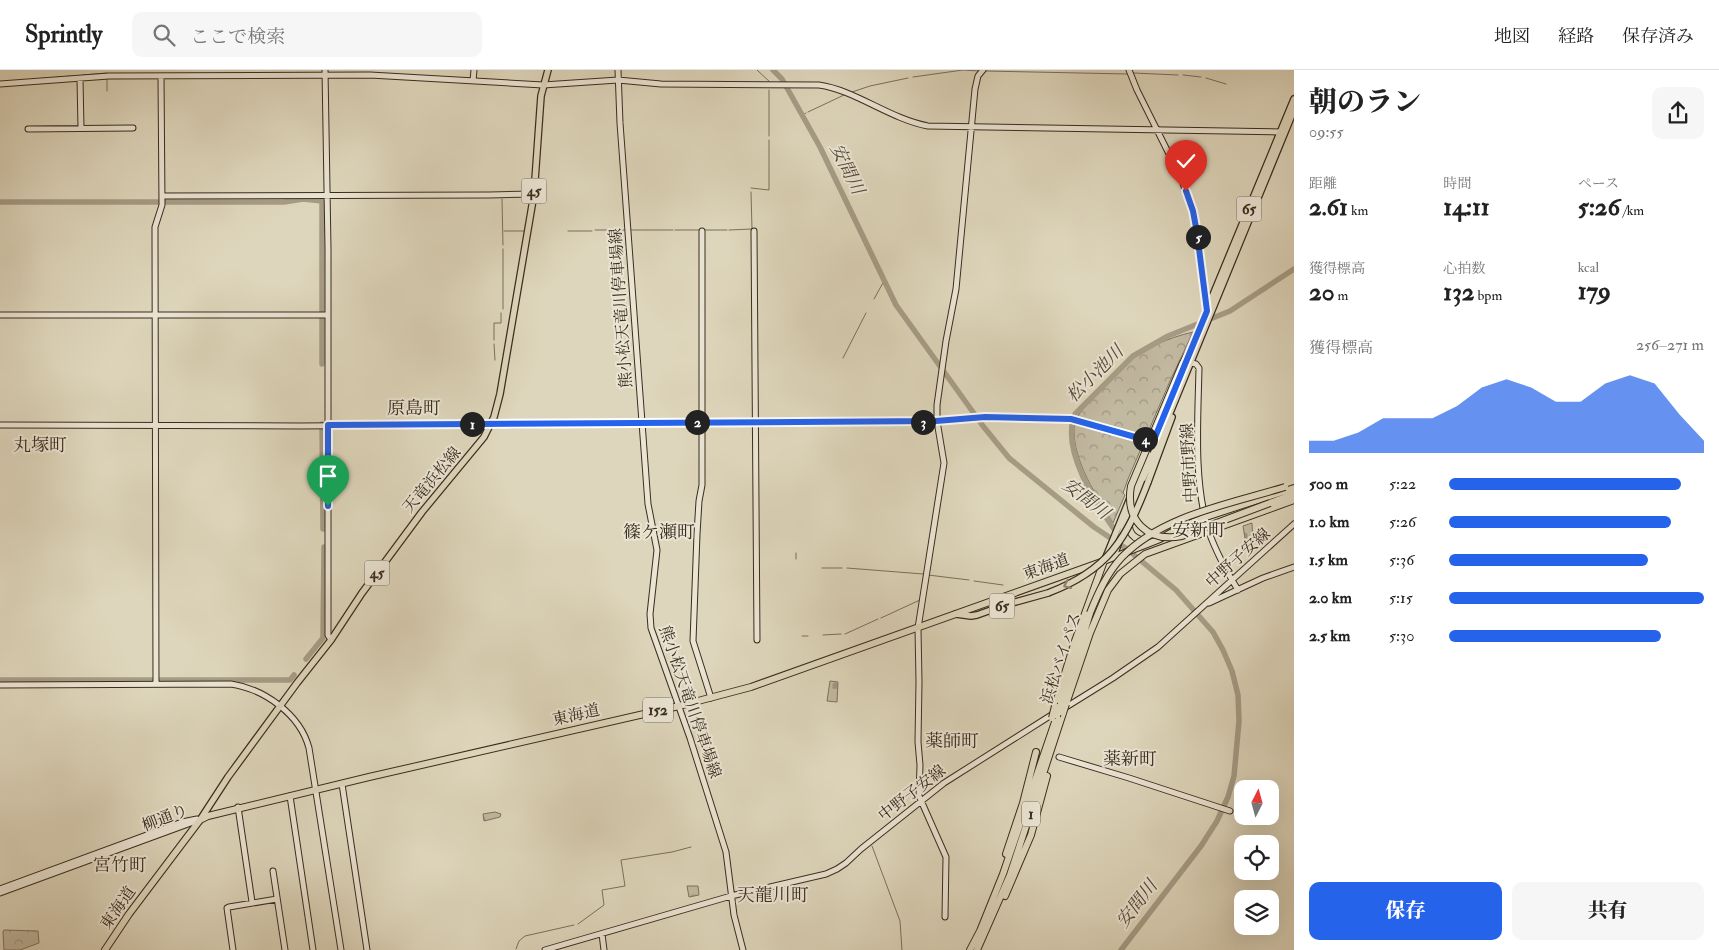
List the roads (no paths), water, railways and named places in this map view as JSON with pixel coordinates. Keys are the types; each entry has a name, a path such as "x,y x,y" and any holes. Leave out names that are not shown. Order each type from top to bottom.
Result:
{"highway":[{"path":"1192,346 1182,365 1131,486 1130,506 1135,518 1149,532 1172,538 1182,536 1294,494"},
{"name":"浜松バイパス","path":"987,922 1058,716 1090,613 1097,595 1111,570 1121,558 1148,535 1174,522 1294,484"},
{"name":"1","path":"1058,716 1075,641 1104,561 1140,550 1181,527 1206,517 1294,488"},
{"name":"浜松バイパス","path":"1061,705 1108,590 1120,574 1131,564 1140,550 1209,531 1294,500"},
{"name":"1","path":"1129,514 1128,527 1130,532 1138,539 1145,541 1168,535"},
{"name":"1","path":"1090,633 1119,555"},
{"name":"東海道","path":"105,950 129,914 200,820 238,807 679,706 751,687 1104,561"},
{"path":"1087,567 1096,572 1095,583"},
{"name":"浜松バイパス","path":"990,914 1010,875 1060,724 1058,716"},
{"name":"1","path":"990,914 1020,864 1035,824 1060,724"},
{"path":"990,914 1036,752"},
{"path":"970,950 987,922"},
{"path":"976,950 987,922"}],"main road":[{"name":"天竜浜松線","path":"200,820 280,707 331,640 362,593 422,512 474,450 492,424 500,394 534,194 541,96 548,70"},
{"name":"65","path":"1119,555 1120,529 1158,443 1170,425 1178,393 1283,132 1294,99"},
{"name":"65","path":"1283,132 1294,110"},
{"name":"65","path":"1104,561 1110,546 1129,514 1158,443 1192,346 1200,328 1206,321"},
{"name":"65","path":"956,614 977,615 1048,592 1080,579 1096,568 1113,551 1132,523 1148,482 1158,443"}],"street":[{"path":"474,70 474,80"},
{"name":"熊小松天竜川停車場線","path":"618,70 648,504 657,550 650,622 726,852 731,896 743,950"},
{"path":"944,917 946,857 919,790 920,682 918,628 944,463 936,421 943,361 956,289 976,80 984,70"},
{"path":"1129,70 1181,178 1193,211 1209,314"},
{"path":"325,73 324,425 328,635 331,640"},
{"path":"0,84 80,79 111,74 161,77 325,73 544,85 618,80 661,84 819,86 832,88 898,117 928,126 1283,132"},
{"path":"156,681 155,229 162,205 161,77"},
{"path":"80,79 81,128"},
{"path":"28,129 133,128"},
{"path":"162,196 534,194"},
{"path":"754,231 757,640"},
{"path":"702,232 702,485 697,534 693,641 711,698"},
{"path":"0,315 324,315"},
{"name":"中野市野線","path":"1192,362 1198,365 1199,373 1200,489 1209,531 1238,590"},
{"path":"0,425 155,426 936,421 985,417 1073,420 1158,443"},
{"name":"中野子安線","path":"545,950 731,896 838,870 861,848 944,783 1034,725 1090,692 1158,647 1294,524"},
{"path":"1203,606 1263,578 1294,567"},
{"path":"0,685 156,681 235,685 259,693 280,707 294,720 305,738 310,751 341,950"},
{"path":"1059,757 1230,811"},
{"path":"342,784 367,950"},
{"path":"290,796 313,950"},
{"path":"238,807 252,902"},
{"name":"柳通り","path":"0,889 189,819 200,820"},
{"name":"柳通り","path":"0,893 200,820"},
{"path":"273,871 285,950"},
{"path":"234,950 227,908 229,906 277,899"},
{"path":"602,934 604,950"}],"waterway":[{"path":"757,70 771,83"},
{"name":"安間川","path":"773,70 782,79 820,147 896,305 983,426 1009,458 1094,527 1127,549 1176,590 1213,632 1232,671 1238,695 1239,721 1234,776 1228,797 1217,821 1201,846 1121,950"},
{"path":"913,77 963,70 979,71"},
{"path":"985,71 1127,74"},
{"path":"83,75 107,73"},
{"path":"1133,73 1178,75"},
{"path":"1183,75 1201,77"},
{"path":"23,80 71,76"},
{"path":"107,78 107,91"},
{"path":"849,93 870,86 908,78"},
{"path":"1206,78 1226,84"},
{"path":"769,90 769,136"},
{"path":"808,112 844,95"},
{"path":"751,188 769,190 769,140"},
{"path":"729,230 752,229 751,192"},
{"path":"0,202 284,202 303,199 322,201 322,364"},
{"path":"502,199 503,245"},
{"path":"595,230 625,230"},
{"path":"631,230 673,230"},
{"path":"675,230 699,230"},
{"path":"702,230 727,230"},
{"path":"504,231 525,231"},
{"path":"568,231 592,231"},
{"path":"503,249 503,309"},
{"name":"松小池川","path":"1118,535 1091,493 1076,460 1072,444 1072,428 1075,414 1133,356 1168,336 1230,311 1294,269"},
{"path":"874,299 884,281"},
{"path":"494,340 494,323 501,323 501,313"},
{"path":"843,358 866,313"},
{"path":"494,344 495,360"},
{"path":"322,424 323,529"},
{"path":"306,659 323,638 324,547"},
{"path":"796,553 796,559"},
{"path":"822,568 842,568"},
{"path":"847,568 923,574"},
{"path":"928,575 969,580"},
{"path":"974,581 1003,585"},
{"path":"881,618 920,600"},
{"path":"845,634 878,619"},
{"path":"823,635 841,634"},
{"path":"802,636 808,636"},
{"path":"0,680 290,680 294,675"},
{"path":"872,846 900,921 902,950"},
{"path":"578,924 604,905 602,890 625,886 621,860 691,847"},
{"path":"516,949 519,941 525,936 574,925"}],"district":[{"name":"原島町","path":"414,408"},
{"name":"丸塚町","path":"40,445"},
{"name":"安新町","path":"1199,530"},
{"name":"篠ケ瀬町","path":"659,532"},
{"name":"薬師町","path":"952,741"},
{"name":"薬新町","path":"1130,759"},
{"name":"宮竹町","path":"120,865"},
{"name":"天龍川町","path":"773,895"}]}
